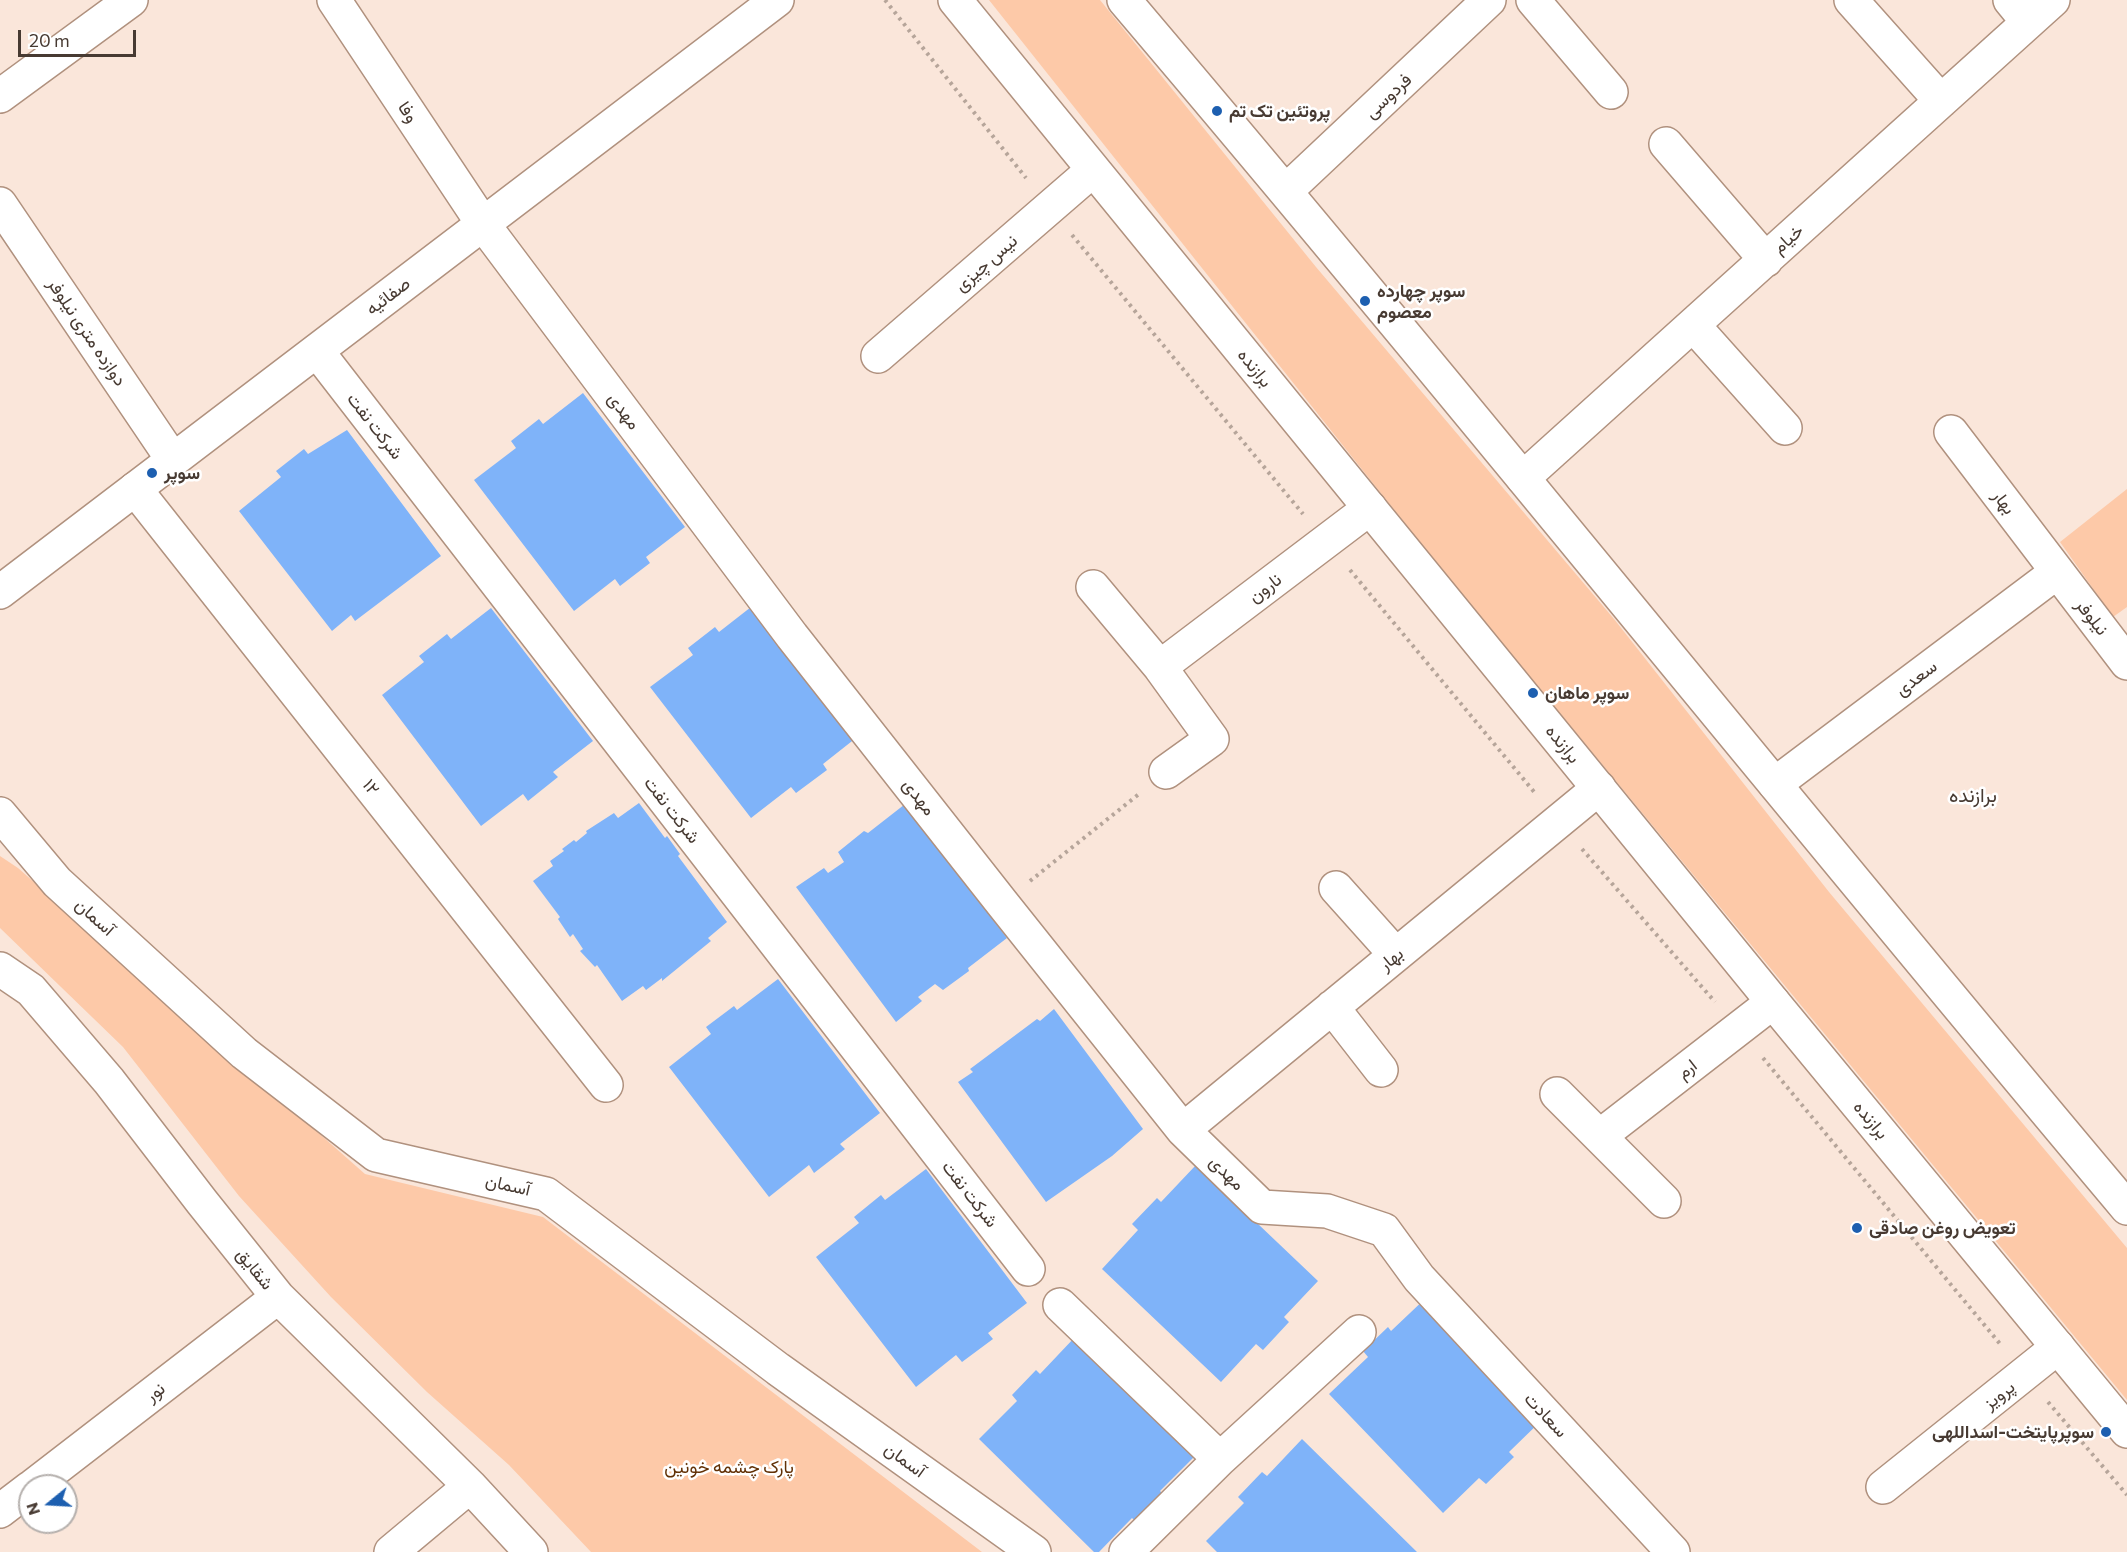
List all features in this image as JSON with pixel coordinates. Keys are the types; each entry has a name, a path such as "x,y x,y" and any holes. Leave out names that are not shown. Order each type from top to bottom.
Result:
{"street":[{"path":"0,96 131,0"},
{"name":"وفا","path":"334,0 483,224"},
{"name":"صفائیه","path":"0,592 777,0"},
{"name":"برازنده","path":"955,0 1773,1002 2127,1431"},
{"path":"1124,0 1286,191 1987,1042 2127,1208"},
{"name":"فردوسی","path":"1286,191 1489,0"},
{"path":"1533,0 1611,92"},
{"path":"1851,0 1941,101"},
{"name":"خیام","path":"1524,478 1941,101 2019,11 2053,0"},
{"path":"1666,144 1766,260"},
{"name":"نیس چیزی","path":"878,356 1094,170"},
{"name":"دوازده متری نیلوفر","path":"0,204 173,460"},
{"name":"مهدی","path":"483,224 792,636 1183,1130 1262,1207 1327,1211 1384,1230 1419,1278"},
{"path":"1693,325 1785,429"},
{"name":"شرکت نفت","path":"317,351 1028,1269"},
{"name":"بهار","path":"1951,432 2057,572"},
{"name":"۱۲","path":"135,489 606,1085"},
{"name":"نارون","path":"1160,668 1370,508"},
{"name":"نیلوفر","path":"2057,572 2127,663"},
{"name":"سعدی","path":"1775,784 2057,572"},
{"path":"1093,587 1160,668 1212,739 1166,772"},
{"name":"بهار","path":"1183,1130 1599,788"},
{"name":"آسمان","path":"0,814 57,882 236,1045 376,1155 546,1194 778,1369 1034,1552"},
{"path":"1336,888 1396,955"},
{"name":"شقایق","path":"0,969 31,990 109,1081 278,1297 470,1486 531,1552"},
{"name":"ارم","path":"1600,1136 1773,1002"},
{"path":"1332,1007 1381,1070"},
{"path":"1557,1094 1664,1201"},
{"name":"سعادت","path":"1419,1278 1672,1552"},
{"name":"نور","path":"48,1474 278,1297"},
{"path":"1060,1305 1220,1459"},
{"path":"1126,1552 1220,1459 1359,1332"},
{"name":"پرویز","path":"1882,1487 2058,1347"},
{"path":"391,1552 470,1486"},
{"name":"نور","path":"0,1511 18,1497"}],"path":[{"path":"885,0 1049,208 1559,822 1738,1029 2127,1495"},
{"path":"1002,903 1166,772"}],"green space":[{"path":"989,0 1100,0 1316,267 1614,619 1829,892 2127,1248 2127,1400 1449,579"},
{"path":"2127,489 2127,607 2113,617 2060,542"},
{"name":"پارک چشمه خونین","path":"0,856 18,868 365,1174 543,1217 982,1552 591,1552 509,1465 427,1392 331,1297 239,1196 123,1047 0,928"}],"building":[{"path":"583,393 685,527 646,557 650,563 620,586 615,579 574,611 474,480 516,448 511,441 539,419 543,424"},
{"path":"347,430 441,556 355,621 351,615 332,631 239,511 281,477 276,471 304,449 308,454"},
{"path":"760,600 861,734 823,764 827,770 796,793 791,787 751,818 650,687 693,655 688,648 715,627 719,632"},
{"path":"491,608 593,741 553,772 558,777 528,801 523,794 481,826 382,695 424,662 419,656 447,634 451,639"},
{"path":"909,801 937,847 1007,938 943,990 935,984 918,997 922,1001 896,1022 796,887 824,868 828,873 844,862 838,852 864,831 868,833"},
{"path":"639,803 665,838 667,836 680,854 678,856 727,922 708,938 711,941 662,981 662,978 646,990 643,986 622,1001 597,965 595,967 580,951 583,949 573,934 570,937 558,919 560,917 533,881 553,866 550,861 564,851 562,849 574,840 576,842 587,833 586,831 614,813 618,818"},
{"path":"778,979 880,1113 840,1144 845,1149 814,1173 809,1165 769,1197 669,1067 711,1034 706,1027 734,1006 737,1010"},
{"path":"1054,1009 1143,1129 1112,1156 1046,1202 958,1082 973,1072 970,1069"},
{"path":"1196,1165 1318,1281 1284,1317 1289,1322 1263,1350 1256,1344 1221,1382 1102,1269 1138,1230 1132,1224 1157,1198 1161,1202"},
{"path":"926,1169 1027,1303 988,1333 993,1339 962,1362 956,1355 916,1387 816,1257 859,1223 854,1217 881,1195 885,1200"},
{"path":"1429,1295 1545,1417 1509,1452 1514,1457 1486,1484 1479,1478 1443,1513 1329,1394 1368,1357 1363,1351 1388,1327 1391,1331"},
{"path":"1075,1337 1195,1456 1160,1491 1165,1496 1138,1524 1132,1518 1099,1552 1094,1552 979,1439 1017,1401 1012,1395 1036,1370 1040,1374"},
{"path":"1302,1439 1417,1552 1217,1552 1206,1541 1244,1503 1238,1497 1262,1472 1267,1476"}],"place":[{"name":"پروتئین تک تم","path":"1217,111"},
{"name":"سوپر چهارده معصوم","path":"1365,301"},
{"name":"سوپر","path":"152,473"},
{"name":"سوپر ماهان","path":"1533,693"},
{"name":"تعویض روغن صادقی","path":"1857,1228"},
{"name":"سوپرپایتخت-اسداللهی","path":"2106,1432"}],"district":[{"name":"برازنده","path":"1973,795"}]}
